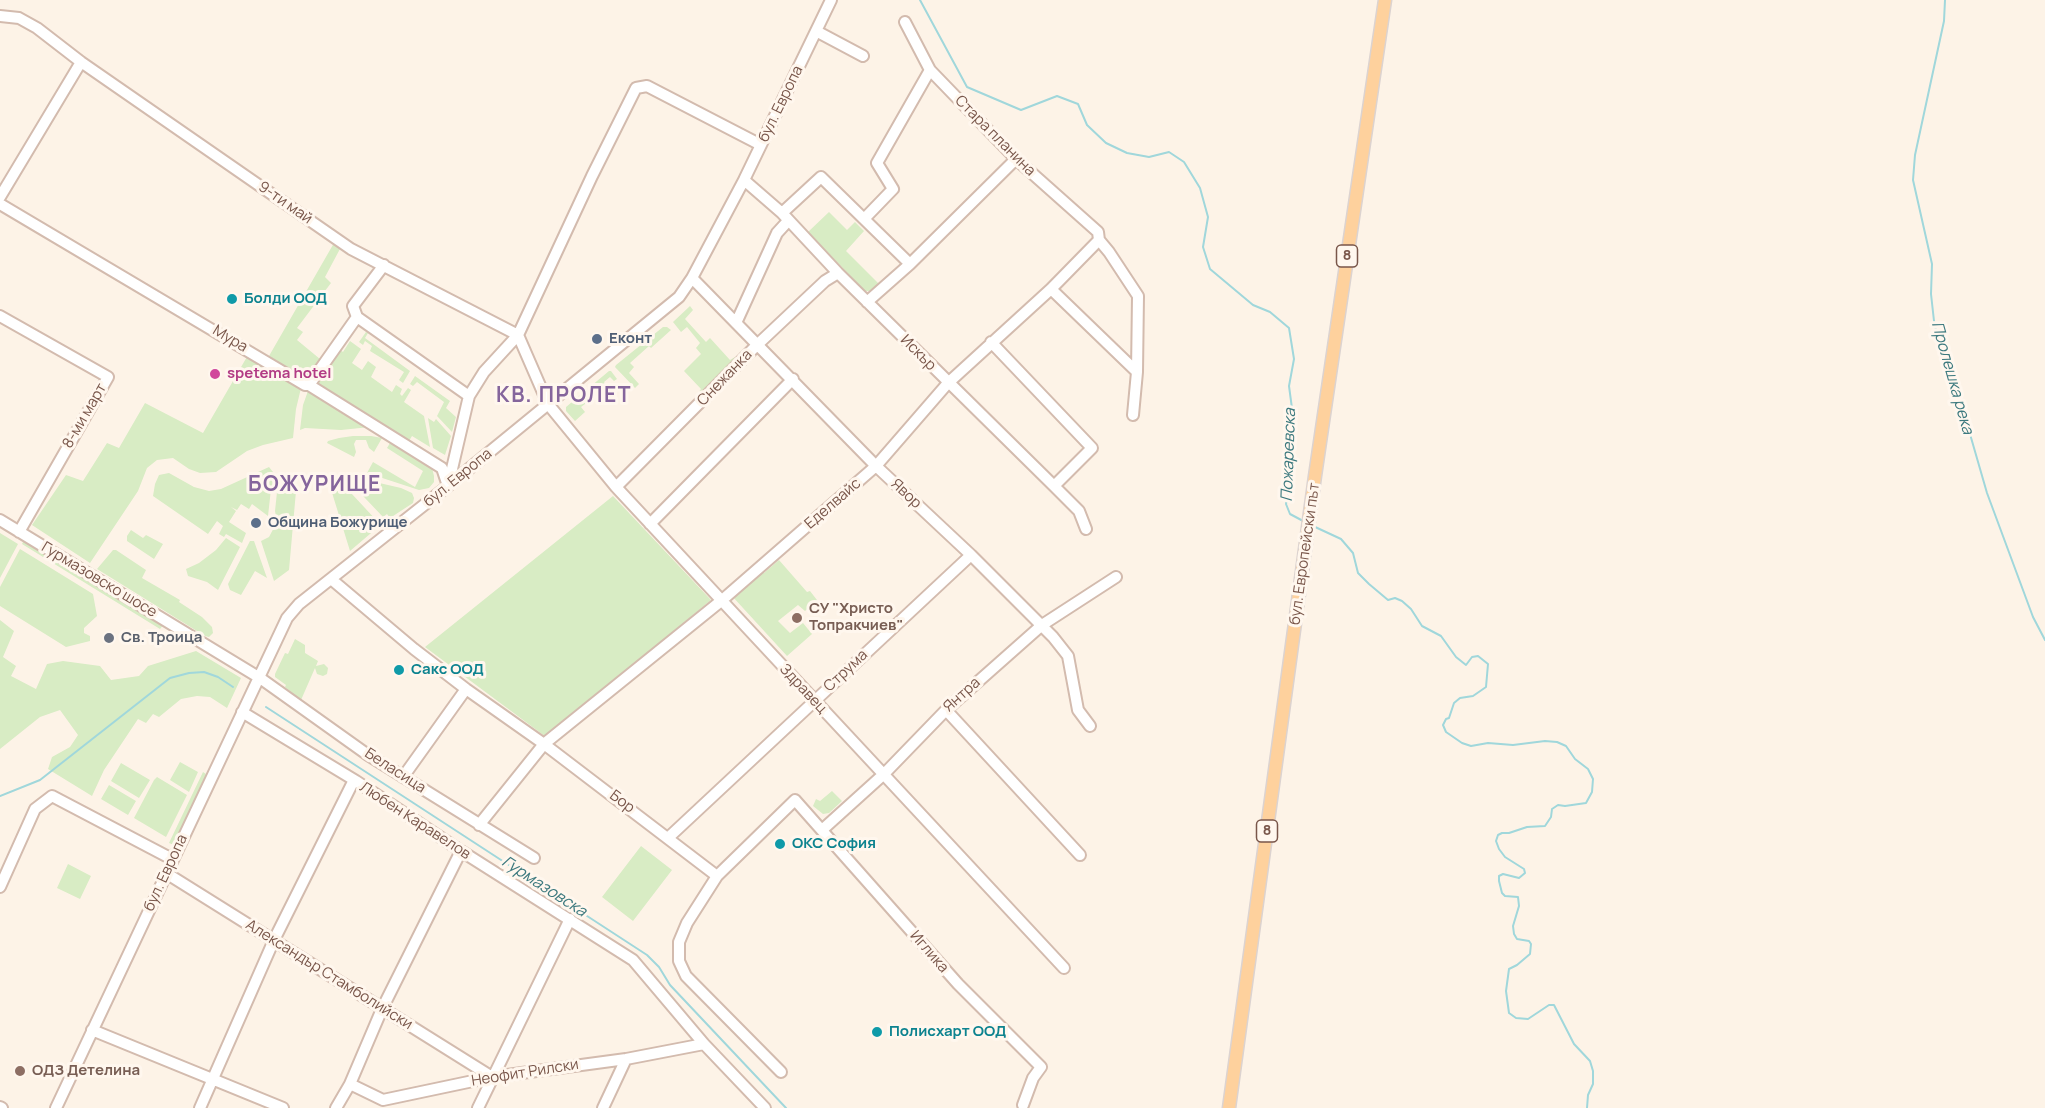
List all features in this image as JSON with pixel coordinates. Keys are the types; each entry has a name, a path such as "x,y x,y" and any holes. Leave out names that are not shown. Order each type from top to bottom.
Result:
{"main road":[{"name":"бул. Европейски път","path":"1229,1108 1310,513 1385,0"}],"street":[{"name":"бул. Европа","path":"56,1108 287,618 299,604 672,305 692,278 744,180 831,0"},
{"name":"9-ти май","path":"0,16 19,18 37,28 81,62 351,249 518,335"},
{"name":"Стара планина","path":"905,22 930,70 1016,159 1098,232 1099,240 1138,296 1137,372 1133,415"},
{"path":"816,31 863,56"},
{"path":"0,196 81,62"},
{"path":"864,219 893,189 877,164 930,70"},
{"path":"448,486 469,396 484,372 518,335 636,88 647,86 761,145"},
{"path":"867,302 910,264 1016,159"},
{"path":"736,323 785,217 821,177 910,264"},
{"name":"Искър","path":"744,180 785,217 838,273 1079,511 1086,529"},
{"name":"Мура","path":"0,204 309,385 442,468 448,486"},
{"name":"Еделвайс","path":"479,825 544,744 721,601 876,466 948,383 1051,289 1099,240"},
{"path":"384,265 353,306 357,317 469,396"},
{"name":"Снежанка","path":"616,487 757,345 825,281 838,273"},
{"name":"Явор","path":"692,278 876,466 1042,625 1068,656 1078,711 1090,726"},
{"path":"1051,289 1137,372"},
{"name":"8-ми март","path":"0,316 108,377 19,532"},
{"path":"309,385 357,317"},
{"path":"518,335 548,404"},
{"path":"991,342 1092,448 1054,486"},
{"path":"650,524 793,379"},
{"name":"Здравец","path":"548,404 616,487 1064,968"},
{"name":"Гурмазовско шосе","path":"0,520 260,678"},
{"name":"Струма","path":"669,837 971,555"},
{"name":"Янтра","path":"822,830 885,774 946,710 1042,625 1116,577"},
{"name":"Бор","path":"331,579 414,649 669,837 717,876"},
{"name":"Беласица","path":"260,678 368,755 534,858"},
{"path":"404,777 466,689"},
{"path":"946,710 1080,855"},
{"name":"Любен Каравелов","path":"242,712 354,780 633,960 704,1044 765,1108"},
{"path":"200,1108 274,940 354,780"},
{"path":"0,887 35,809 52,796 172,859"},
{"name":"Иглика","path":"717,876 795,800 958,984 1041,1067 1033,1078 1023,1106"},
{"path":"336,1108 350,1084 382,1009 461,851"},
{"name":"Александър Стамболийски","path":"166,873 492,1077"},
{"path":"717,876 687,922 679,942 679,961 686,976 781,1072"},
{"path":"478,1108 570,919"},
{"path":"93,1030 283,1108"},
{"name":"Неофит Рилски","path":"350,1084 383,1100 492,1077 626,1059 704,1044"},
{"path":"603,1108 626,1059"}],"green space":[{"path":"829,212 847,230 855,222 864,231 846,251 879,284 875,289 865,291 808,232"},
{"path":"334,243 341,247 325,277 331,283 297,328 303,332 297,340 320,359 308,380 269,356"},
{"path":"690,306 693,310 685,319 706,342 710,338 730,360 735,357 737,360 700,395 698,393 701,389 684,371 701,354 696,348 700,343 687,327 681,332 673,322"},
{"path":"663,327 671,330 630,363 634,367 629,373 639,384 635,388 615,367"},
{"path":"366,332 368,333 365,338 410,371 403,383 399,380 404,372 370,351 372,346 365,341 363,345 359,342"},
{"path":"350,341 361,349 352,363 362,370 368,361 376,367 371,377 392,392 396,385 402,389 400,394 402,396 408,388 411,390 404,402 424,416 430,447 412,436 409,441 315,382 339,349 343,352"},
{"path":"248,355 301,388 293,438 247,451 216,472 200,473 189,469 173,458 157,460 147,468 138,491 90,563 32,525 66,475 83,481 107,443 119,448 145,403 203,433"},
{"path":"609,371 617,379 614,381 610,377 604,382 607,387 602,391 599,387 590,394 593,398 581,407 585,412 575,421 566,411 566,407"},
{"path":"415,376 450,401 446,408 456,417 452,432 437,416 444,402 417,382 413,386 410,384"},
{"path":"308,391 370,427 300,430 303,405"},
{"path":"428,418 434,422 436,419 451,436 445,455 433,448"},
{"path":"353,436 382,438 374,452 369,448 366,440 356,440 354,457 327,443"},
{"path":"390,443 432,468 434,482 429,488 419,490 367,473 373,462 415,487 423,471 387,448"},
{"path":"269,467 277,477 271,489 268,516 252,504 249,509 241,504 237,510 231,507 236,511 229,522 246,533 242,543 226,534 224,537 219,534 223,526 217,521 208,534 153,496 159,475 169,473 194,487 209,491 221,489"},
{"path":"349,476 401,488 412,493 413,503 390,518 387,514 383,517 346,478"},
{"path":"338,479 378,522 374,524 377,528 350,551 329,483"},
{"path":"280,485 296,491 289,570 274,581 261,541 269,537 277,522 275,511"},
{"path":"613,496 711,600 546,737 425,647"},
{"path":"131,530 143,538 146,535 163,544 154,559 127,541"},
{"path":"0,533 18,544 0,578"},
{"path":"226,538 240,547 218,590 207,582 188,576 186,569 199,563 216,550"},
{"path":"24,540 164,624 160,629 22,544"},
{"path":"250,541 254,541 267,578 255,571 241,595 230,590 228,584"},
{"path":"20,549 93,594 97,616 84,628 84,633 90,636 90,641 66,647 0,606 0,587"},
{"path":"113,550 146,570 142,578 180,600 179,602 202,617 212,627 213,633 209,637 205,636 97,569"},
{"path":"779,560 817,600 805,611 798,605 778,621 790,633 803,623 812,634 787,656 732,596 761,571 764,573"},
{"path":"0,620 14,631 3,657 16,666 11,676 36,689 47,664 63,661 100,666 111,680 139,676 148,666 196,651 241,678 227,708 210,697 197,696 181,699 159,717 153,714 146,723 138,719 104,770 92,796 48,769 52,757 70,747 78,735 60,710 40,717 0,749"},
{"path":"295,639 305,645 305,653 318,661 316,666 324,664 328,668 327,674 323,676 317,674 315,668 301,700 275,677 285,653 288,654"},
{"path":"180,762 198,772 189,792 170,780"},
{"path":"121,763 150,780 139,798 111,781"},
{"path":"203,772 206,774 174,845 169,843"},
{"path":"157,777 187,795 166,837 134,818"},
{"path":"109,785 136,801 128,815 101,799"},
{"path":"832,791 842,801 829,813 823,814 813,806 816,799 820,801"},
{"path":"641,846 672,870 633,921 602,897"},
{"path":"68,864 91,876 80,899 57,888"}],"waterway":[{"name":"Пожаревска","path":"920,0 967,87 1021,110 1057,96 1078,104 1087,125 1106,143 1127,153 1149,157 1169,152 1184,162 1200,188 1208,217 1203,247 1210,269 1253,305 1270,312 1289,328 1294,359 1289,386 1293,416 1288,447 1292,475 1286,504 1290,514 1305,522"},
{"name":"Пролешка река","path":"1945,0 1944,21 1915,155 1913,180 1932,264 1931,294 1934,321 1942,357 1959,396 1987,493 2033,617 2045,640"},
{"name":"Пожаревска","path":"1313,526 1341,539 1353,553 1358,573 1388,600 1395,598 1402,601 1411,609 1422,626 1441,636 1456,657 1466,665 1472,657 1478,656 1488,664 1486,687 1473,696 1460,698 1454,703 1449,718 1443,725 1446,732 1471,746 1488,743 1513,745 1545,741 1557,742 1566,746 1575,759 1588,769 1593,779 1592,792 1586,803 1558,805 1552,809 1551,817 1545,826 1527,827 1502,833 1498,835 1496,841 1505,857 1524,869 1525,873 1519,878 1503,874 1499,876 1499,881 1505,896 1518,897 1519,906 1513,926 1514,934 1517,939 1529,941 1531,944 1530,954 1509,969 1506,991 1509,1013 1516,1018 1528,1019 1549,1005 1554,1005 1574,1044 1590,1061 1593,1084 1588,1095 1587,1108"},
{"name":"Гурмазовска","path":"0,796 40,780 170,678 204,672 218,677 233,687"},
{"name":"Гурмазовска","path":"266,707 647,955 659,967 670,985 786,1108"}],"place":[{"name":"Болди ООД","path":"232,299"},
{"name":"Еконт","path":"597,339"},
{"name":"spetema hotel","path":"215,374"},
{"name":"Община Божурище","path":"256,523"},
{"name":"СУ \"Христо Топракчиев\"","path":"797,618"},
{"name":"Св. Троица","path":"109,638"},
{"name":"Сакс ООД","path":"399,670"},
{"name":"ОКС София","path":"780,844"},
{"name":"Полисхарт ООД","path":"877,1032"},
{"name":"ОДЗ Детелина","path":"20,1071"}],"district":[{"name":"КВ. ПРОЛЕТ","path":"564,396"},
{"name":"БОЖУРИЩЕ","path":"315,485"}]}
